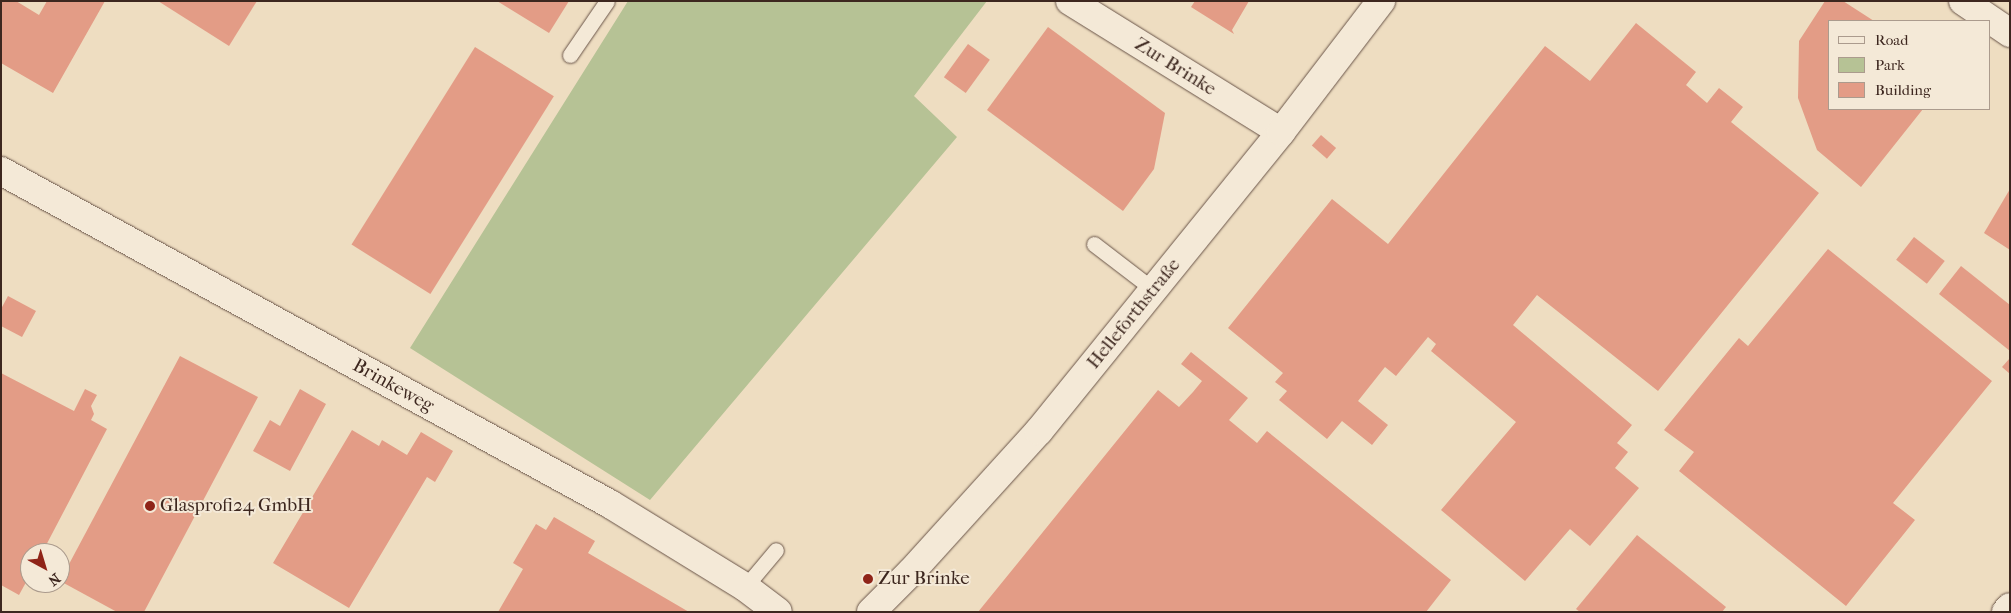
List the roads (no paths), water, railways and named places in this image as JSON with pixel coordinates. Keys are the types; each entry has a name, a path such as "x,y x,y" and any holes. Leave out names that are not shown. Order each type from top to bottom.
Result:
{"street":[{"name":"Zur Brinke","path":"1070,1 1281,132"},
{"name":"Helleforthstraße","path":"870,612 912,572 1039,431 1281,132 1382,1"},
{"path":"1963,1 1991,20"},
{"path":"1991,20 2010,33"},
{"name":"Brinkeweg","path":"1,171 610,504 745,587 778,612"},
{"path":"2006,612 2010,607"}],"lane":[{"path":"570,55 607,1"},
{"path":"1094,244 1154,290"},
{"path":"745,587 776,550"}],"place":[{"name":"Glasprofi24 GmbH","path":"150,506"},
{"name":"Zur Brinke","path":"868,579"}]}
